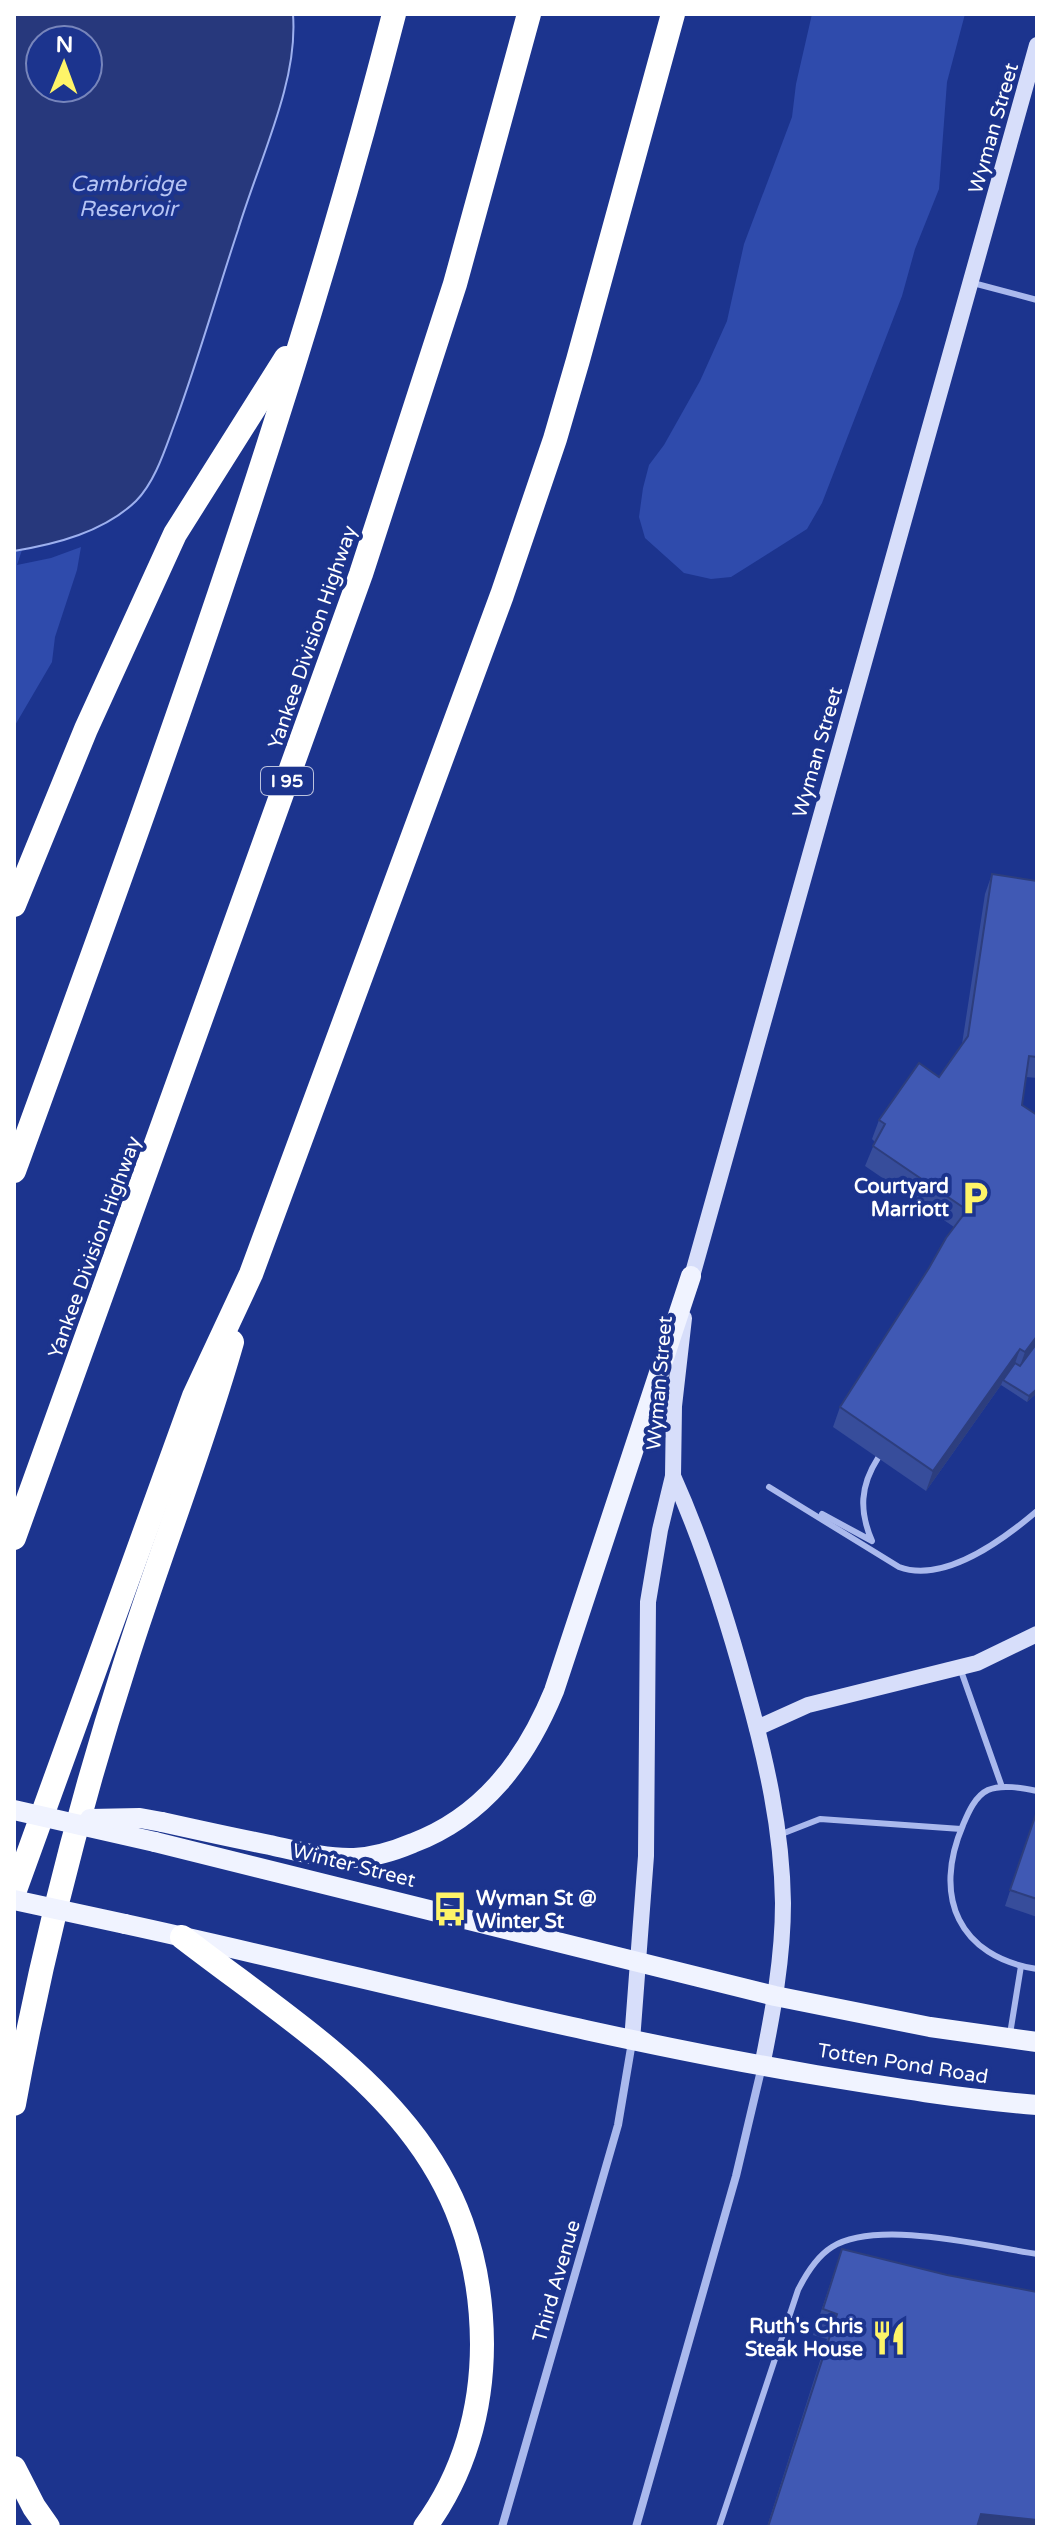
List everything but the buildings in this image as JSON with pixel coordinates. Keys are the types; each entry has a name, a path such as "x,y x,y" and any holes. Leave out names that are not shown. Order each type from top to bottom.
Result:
{"highway":[{"path":"14,1171 144,807 306,325 361,142 394,14"},
{"name":"Yankee Division Highway","path":"14,1538 361,574 455,284 529,14"},
{"path":"14,2104 39,1984 107,1721 214,1407 251,1274 530,514 587,329 673,14"},
{"path":"14,905 86,729 175,534 306,325"},
{"path":"14,1893 194,1396 251,1274"},
{"path":"182,1937 345,2063 381,2095 423,2146 456,2207 480,2304 480,2379 473,2424 460,2466 439,2508 425,2527"},
{"path":"14,2468 27,2496 48,2527"}],"main road":[{"name":"Wyman Street","path":"632,2041 646,1856 648,1602 673,1476 677,1366 691,1276 1037,45"},
{"path":"159,1832 345,1858 374,1856 439,1832 476,1807 499,1785 540,1727 554,1691 691,1276"},
{"name":"Wyman Street","path":"673,1476 715,1582 757,1728 779,1835 783,1919 775,1996 762,2066"},
{"path":"757,1728 808,1705 960,1668 995,1656 1037,1634"},
{"name":"Winter Street","path":"14,1810 57,1820 159,1832 775,1996"},
{"path":"14,1900 632,2041 762,2066"},
{"name":"Totten Pond Road","path":"775,1996 917,2024 1037,2042"},
{"name":"Totten Pond Road","path":"762,2066 911,2090 1037,2105"}],"street":[{"name":"Third Avenue","path":"502,2527 618,2125 632,2041"},
{"path":"636,2527 736,2176 762,2066"}],"lane":[{"path":"970,282 1037,300"},
{"path":"878,1458 866,1478 862,1501 866,1528 872,1541 769,1487 911,1572 933,1571 971,1556 996,1542 1037,1511"},
{"path":"960,1668 1002,1787"},
{"path":"1037,1791 1002,1787 980,1796 961,1829 954,1853 952,1881 958,1921 973,1942 993,1957 1037,1969"},
{"path":"779,1835 820,1819 961,1829"},
{"path":"1009,2037 1021,1966"},
{"path":"719,2527 798,2290 818,2259 830,2248 865,2235 895,2233 1037,2254"}],"shaded area":[{"path":"812,14 965,14 947,82 939,189 915,249 902,296 822,503 807,529 731,577 711,579 684,573 645,538 639,517 643,488 649,465 664,445 700,381 727,321 744,244 792,117"},
{"path":"81,547 77,570 55,637 52,662 14,727 14,551 22,550 17,565 51,558"}],"water":[{"name":"Cambridge Reservoir","path":"14,14 293,14 292,53 279,109 184,396 155,473 143,493 123,512 94,529 46,545 14,551"}],"place":[{"name":"Courtyard Marriott","path":"975,1198"},
{"name":"Wyman St @ Winter St","path":"450,1909"},
{"name":"Ruth's Chris Steak House","path":"889,2338"}]}
